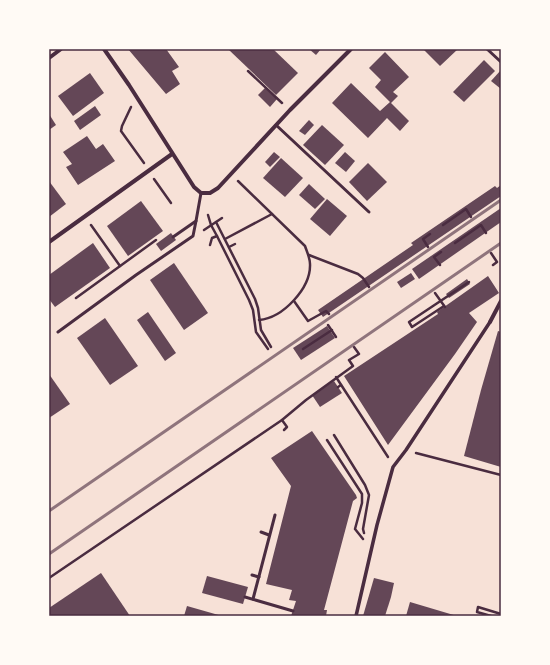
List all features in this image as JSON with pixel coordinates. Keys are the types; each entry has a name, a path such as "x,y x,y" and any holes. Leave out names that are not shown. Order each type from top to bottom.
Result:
{"street":[{"path":"49,58 61,49"},
{"path":"104,49 194,187 201,193 210,193 218,188 290,110 350,49"},
{"path":"49,242 172,154"},
{"path":"356,616 377,525 394,467 490,322 501,301"}],"lane":[{"path":"487,49 501,62"},
{"path":"276,125 369,212"},
{"path":"58,332 136,275 193,236 201,193"},
{"path":"174,237 196,221"},
{"path":"253,599 275,515"},
{"path":"261,532 269,535"},
{"path":"252,575 259,577"},
{"path":"245,597 293,611"}],"path":[{"path":"248,70 290,110"},
{"path":"134,102 122,126 122,132 171,203"},
{"path":"231,175 305,246 309,255 310,264 308,277 294,301 271,317 259,320"},
{"path":"443,225 466,209 471,217"},
{"path":"207,212 211,225 249,300 253,310 256,332 268,349"},
{"path":"225,239 272,214"},
{"path":"85,216 120,266"},
{"path":"193,236 222,218"},
{"path":"216,222 255,299 260,330 271,347"},
{"path":"455,243 480,225 486,233"},
{"path":"428,247 423,239 430,234"},
{"path":"210,245 212,238 217,236"},
{"path":"76,298 156,240"},
{"path":"229,247 235,244"},
{"path":"440,265 434,257 441,252"},
{"path":"491,253 497,262 493,265"},
{"path":"309,255 358,274 363,278 369,287"},
{"path":"435,293 441,301 444,306 412,327 409,322 441,301 469,282"},
{"path":"294,301 308,322 326,311 329,314"},
{"path":"328,325 336,337"},
{"path":"303,349 332,330"},
{"path":"49,578 282,420 336,377 353,366 349,360 359,354 354,347"},
{"path":"336,377 394,467"},
{"path":"338,387 341,384"},
{"path":"282,420 287,427 284,430"},
{"path":"327,440 362,494 362,502 355,529 366,544 363,529 369,495 366,485 334,435"},
{"path":"406,450 501,475"},
{"path":"492,616 477,612 478,607 501,614"}],"building":[{"path":"128,49 166,49 179,67 172,71 180,84 166,94"},
{"path":"273,49 298,73 276,95 229,50"},
{"path":"309,49 321,49 316,55"},
{"path":"423,49 458,49 440,66"},
{"path":"385,52 409,77 393,92 398,96 391,103 409,121 400,131 387,118 368,138 332,103 351,83 380,111 390,102 375,87 381,80 369,68"},
{"path":"484,60 495,71 464,102 453,92"},
{"path":"501,70 501,89 491,81"},
{"path":"90,73 104,93 73,116 58,96"},
{"path":"265,88 277,99 270,107 258,95"},
{"path":"95,106 101,115 80,130 74,121"},
{"path":"49,114 56,125 49,130"},
{"path":"309,120 314,125 305,135 299,131"},
{"path":"322,125 344,145 325,165 303,145"},
{"path":"87,136 96,149 103,144 115,161 78,185 66,167 72,164 63,152"},
{"path":"274,152 280,157 270,167 265,162"},
{"path":"345,152 355,161 346,172 335,163"},
{"path":"281,158 303,178 285,197 263,178"},
{"path":"368,163 387,182 367,201 349,182"},
{"path":"49,181 66,204 49,217"},
{"path":"309,184 325,199 315,209 299,195"},
{"path":"501,185 501,196 323,317 318,310 413,245 411,243 495,186 497,188"},
{"path":"327,199 347,216 330,236 310,219"},
{"path":"141,201 163,231 128,256 107,226"},
{"path":"501,208 501,222 419,279 412,269"},
{"path":"171,233 176,240 161,251 156,244"},
{"path":"93,243 110,268 55,307 49,299 49,275"},
{"path":"174,263 208,313 184,330 150,280"},
{"path":"411,273 415,279 401,288 397,282"},
{"path":"488,276 499,293 469,313 477,322 388,445 344,376 438,314 437,312"},
{"path":"467,279 470,284 449,298 446,294"},
{"path":"148,312 176,353 165,361 137,320"},
{"path":"105,318 138,366 110,385 77,338"},
{"path":"327,326 335,338 301,360 293,348"},
{"path":"498,331 501,332 501,467 464,456"},
{"path":"49,374 70,404 49,418"},
{"path":"334,381 342,393 320,407 312,395"},
{"path":"312,431 357,498 353,501 324,610 327,610 326,616 291,616 296,601 289,600 292,590 266,584 291,486 271,458"},
{"path":"101,573 130,616 49,616 49,608"},
{"path":"207,576 248,587 243,604 202,593"},
{"path":"374,578 394,583 391,597 385,616 363,616"},
{"path":"410,602 457,616 406,616"},
{"path":"187,606 222,616 184,616"}],"railway":[{"path":"49,511 501,200"},
{"path":"49,554 501,243"}]}
